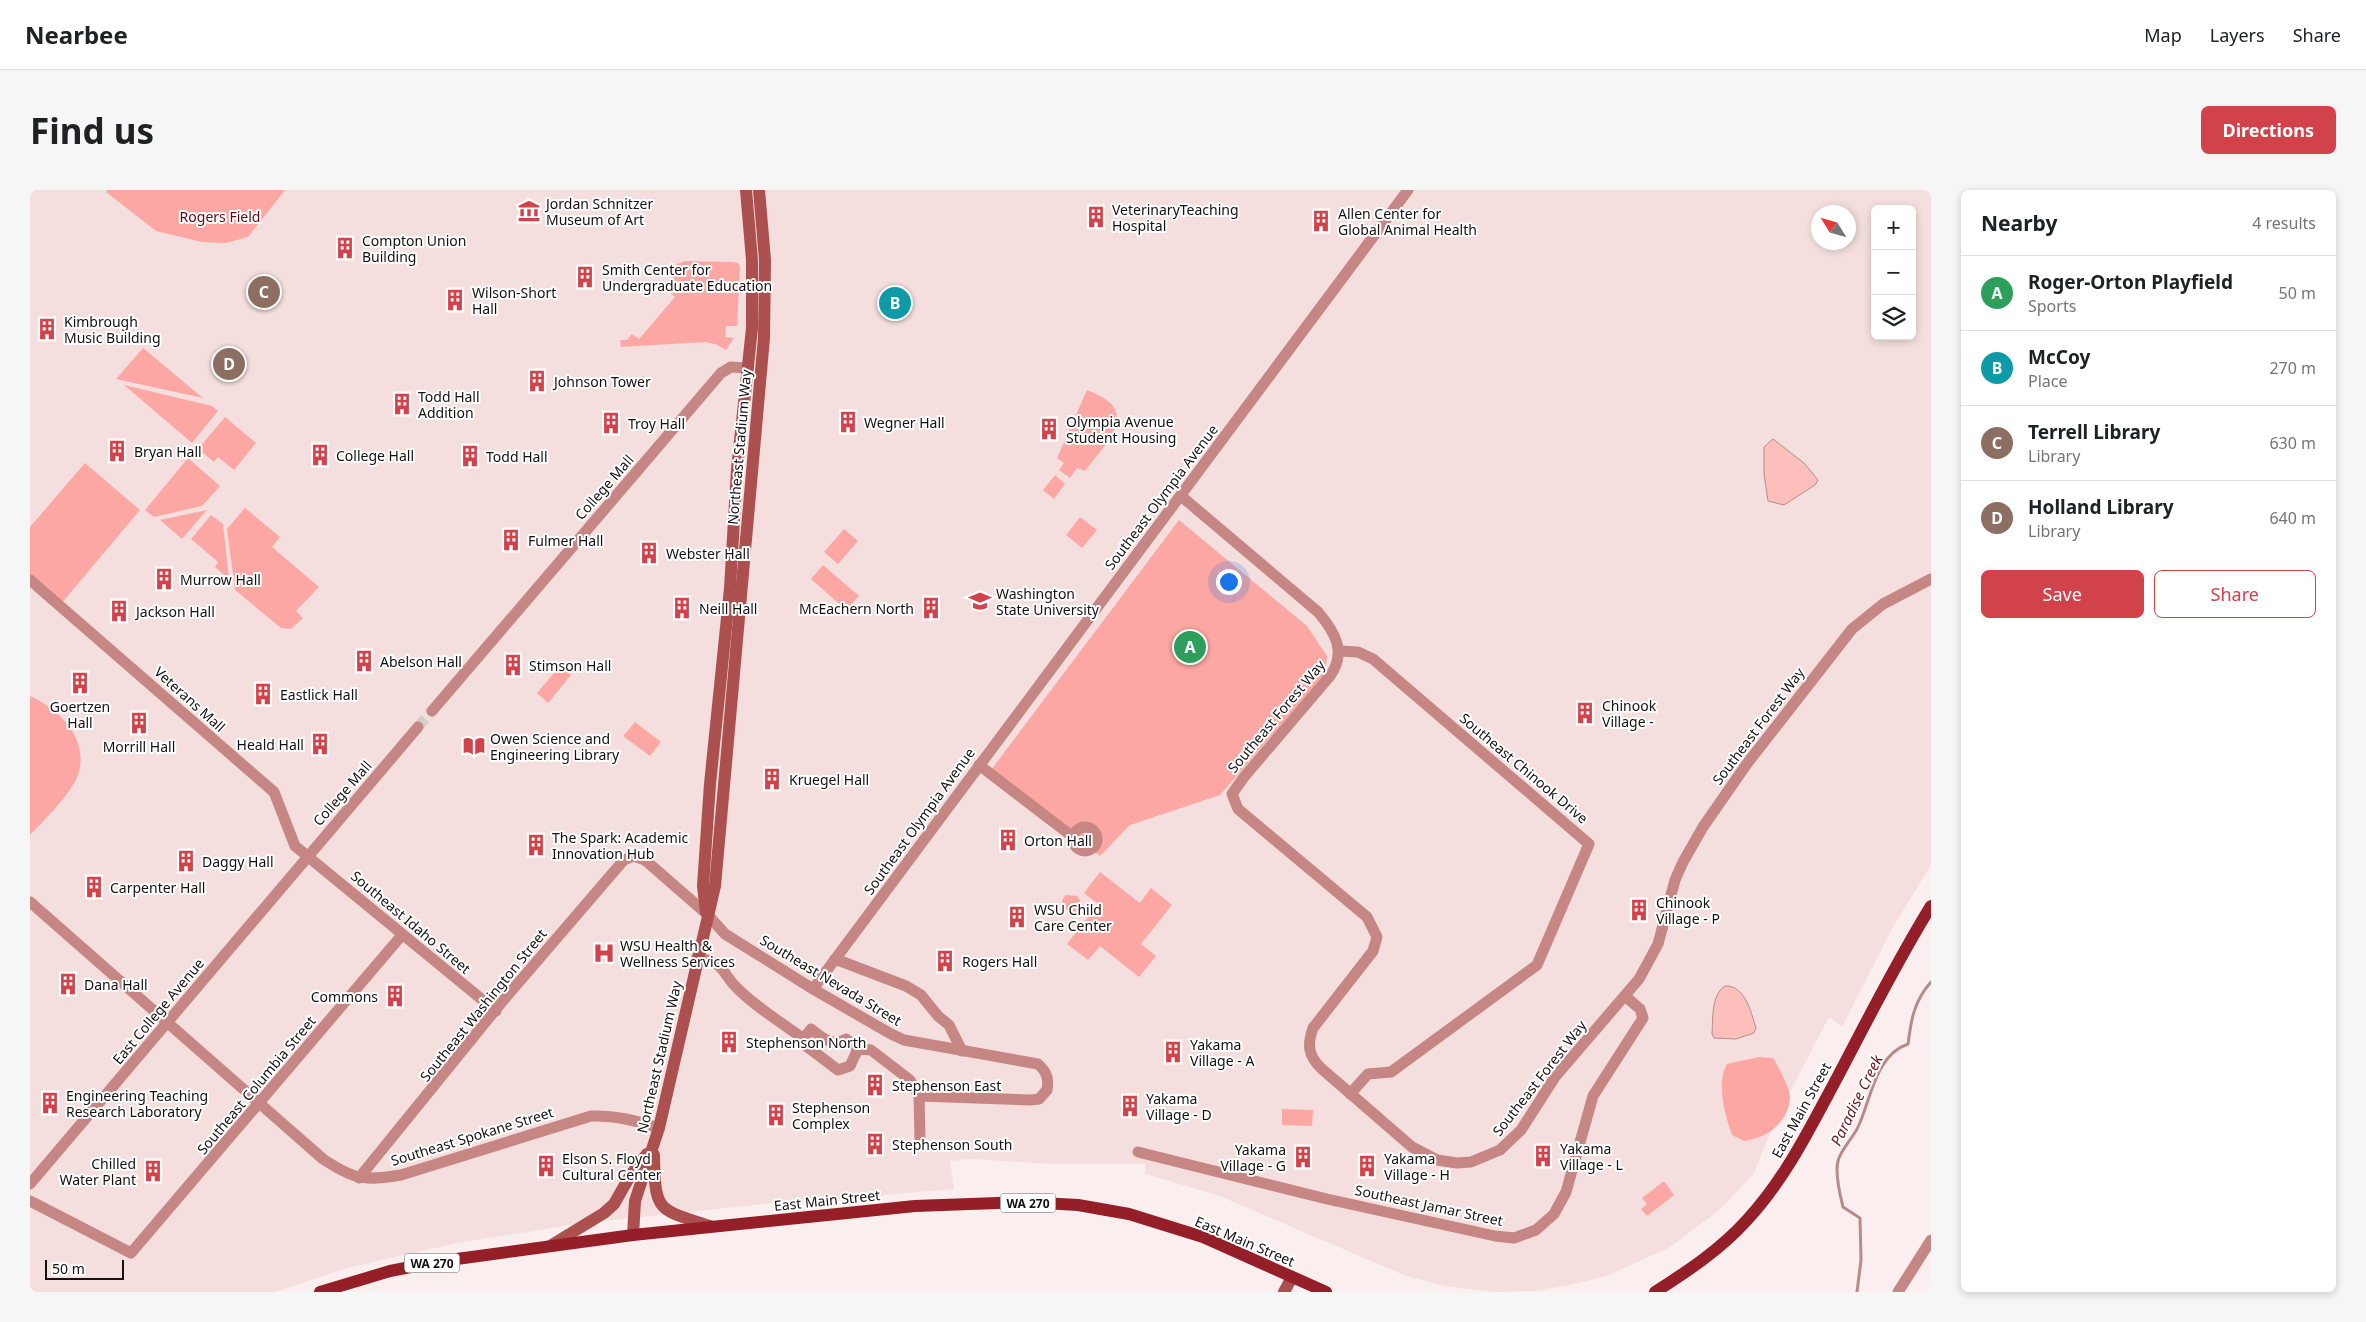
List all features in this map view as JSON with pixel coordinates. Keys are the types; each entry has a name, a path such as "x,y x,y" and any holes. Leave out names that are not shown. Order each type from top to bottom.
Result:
{"main road":[{"name":"Northeast Stadium Way","path":"707,914 702,886 710,784 730,588 737,470 752,328 752,260 746,190"},
{"name":"Northeast Stadium Way","path":"633,1235 635,1201 659,1128 697,956 715,886 764,338 765,260 759,190"},
{"name":"East Main Street","path":"1655,1292 1695,1266 1720,1246 1746,1221 1775,1186 1810,1128 1890,978 1931,906"},
{"path":"654,1146 654,1188 658,1201 664,1209 676,1215 710,1226"},
{"path":"547,1248 598,1217 614,1204 630,1176 654,1146"},
{"name":"East Main Street","path":"320,1292 390,1271 442,1261 633,1235 915,1206 1024,1202 1078,1205 1129,1214 1203,1237 1326,1292"},
{"path":"1284,1292 1292,1277"}],"street":[{"name":"Southeast Olympia Avenue","path":"813,989 1408,190"},
{"name":"College Mall","path":"432,711 721,373 731,367 748,368"},
{"name":"Southeast Forest Way","path":"1181,496 1318,612 1331,629 1340,651 1337,665 1330,676 1244,777 1232,794 1238,809 1367,917 1374,928 1377,938 1373,951 1313,1028 1308,1042 1311,1056 1314,1062 1350,1094 1423,1154 1437,1160 1457,1163 1484,1158 1500,1150 1512,1140 1556,1077 1639,979 1658,944 1675,880 1703,827 1746,765 1852,629 1883,604 1931,579"},
{"name":"Veterans Mall","path":"30,580 274,792 295,846 308,856"},
{"name":"Southeast Chinook Drive","path":"1340,651 1358,652 1373,659 1589,844 1537,966 1391,1072 1368,1074 1350,1094"},
{"name":"College Mall","path":"308,856 418,727"},
{"path":"979,765 1073,837"},
{"name":"Southeast Idaho Street","path":"308,856 496,1011"},
{"name":"East College Avenue","path":"30,1184 308,856"},
{"name":"Southeast Nevada Street","path":"634,856 645,860 707,914 725,934 813,989 897,1037 939,1047 1038,1064 1047,1075 1047,1090 1039,1099 920,1096"},
{"name":"Southeast Washington Street","path":"359,1178 496,1011 617,868 624,860 634,856"},
{"name":"Southeast Spokane Street","path":"30,902 323,1159 347,1174 359,1178 376,1179 401,1175 591,1116 615,1116 637,1120 659,1128"},
{"name":"Southeast Columbia Street","path":"30,1201 131,1253 260,1104 402,934"},
{"path":"697,956 714,961 724,969 737,988 804,1039"},
{"name":"Southeast Nevada Street","path":"835,959 906,986 921,995 938,1016 945,1020 962,1051"},
{"name":"Southeast Jamar Street","path":"1138,1152 1327,1199 1495,1236 1514,1238 1536,1230 1554,1214 1566,1192 1593,1096 1643,1018 1640,1009 1625,996"},
{"path":"858,1049 850,1066 838,1070 801,1042 811,1029 828,1042 837,1043 846,1039 858,1049 871,1050 910,1080 920,1096 920,1140"},
{"path":"939,1047 950,1042 952,1031"},
{"path":"1898,1292 1931,1240"}],"shaded area":[{"name":"Washington State University","path":"30,190 1931,190 1931,865 1893,927 1842,1027 1829,1017 1777,1117 1753,1175 1717,1212 1670,1247 1607,1276 1565,1286 1533,1291 1495,1292 1445,1286 1406,1276 1217,1195 1145,1174 1145,1164 1052,1164 970,1159 950,1161 954,1189 773,1203 576,1224 458,1243 394,1257 344,1269 275,1292 30,1292"},
{"path":"1773,439 1804,463 1818,480 1815,485 1784,505 1768,501 1764,474 1764,447"},
{"path":"1725,986 1738,990 1746,1001 1756,1028 1754,1033 1736,1039 1714,1038 1712,1034 1715,1001 1720,990"}],"green space":[{"name":"Rogers Field","path":"107,190 285,190 248,237 226,243 202,242 156,231 106,192"},
{"path":"685,261 732,262 738,263 740,267 737,326 726,326 725,337 734,338 726,350 715,344 705,342 621,347 620,340 627,340 632,334 639,339 675,297 664,287 675,275 677,264"},
{"path":"143,348 203,398 116,379"},
{"path":"124,385 212,406 218,411 192,443"},
{"path":"1087,390 1104,398 1114,407 1117,417 1116,427 1111,437 1085,471 1077,468 1070,478 1059,470 1064,463 1057,458"},
{"path":"225,417 256,443 234,470 218,457 214,462 198,449"},
{"path":"188,458 220,486 202,506 154,517 145,510"},
{"path":"85,463 140,510 60,605 30,580 30,527"},
{"path":"1055,475 1065,484 1054,499 1043,490"},
{"path":"245,508 280,537 272,547 319,587 296,611 303,618 291,629 281,628 235,590 227,529"},
{"path":"207,510 182,539 160,520"},
{"path":"211,515 223,524 229,579 215,567 218,562 191,539"},
{"path":"1080,517 1097,530 1082,548 1066,535"},
{"path":"1179,520 1307,626 1327,656 1325,674 1220,795 1130,825 1100,856 991,770"},
{"path":"844,529 858,541 838,564 824,552"},
{"path":"823,565 859,596 846,610 811,579"},
{"path":"560,666 571,675 548,703 537,693"},
{"path":"30,696 54,710 64,720 78,744 81,757 79,771 69,792 30,835"},
{"path":"635,722 661,742 650,756 623,736"},
{"path":"1100,872 1140,903 1151,888 1172,905 1141,944 1156,956 1139,977 1100,946 1088,960 1067,944 1098,904 1084,893"},
{"path":"1066,895 1077,896 1083,905 1083,913 1078,916 1064,908 1062,900"},
{"path":"1759,1057 1773,1058 1786,1083 1790,1098 1785,1115 1775,1128 1761,1137 1744,1141 1732,1135 1724,1109 1722,1080 1727,1064"},
{"path":"1282,1109 1313,1110 1312,1126 1282,1125"},
{"path":"1664,1181 1674,1195 1647,1216 1641,1209 1647,1204 1642,1198"}],"waterway":[{"name":"Paradise Creek","path":"1857,1292 1861,1260 1860,1218 1843,1207 1837,1177 1838,1161 1858,1127 1881,1068 1888,1058 1908,1044 1914,1011 1925,989 1931,982"}],"tunnel":[{"path":"418,727 432,711"}],"place":[{"name":"Jordan Schnitzer Museum of Art","path":"529,211"},
{"name":"VeterinaryTeaching Hospital","path":"1096,217"},
{"name":"Allen Center for Global Animal Health","path":"1321,221"},
{"name":"Compton Union Building","path":"345,248"},
{"name":"Smith Center for Undergraduate Education","path":"585,277"},
{"name":"Terrell Library","path":"264,292"},
{"name":"Wilson-Short Hall","path":"455,300"},
{"name":"McCoy","path":"895,303"},
{"name":"Kimbrough Music Building","path":"47,329"},
{"name":"Holland Library","path":"229,364"},
{"name":"Johnson Tower","path":"537,381"},
{"name":"Todd Hall Addition","path":"402,404"},
{"name":"Wegner Hall","path":"848,422"},
{"name":"Troy Hall","path":"611,423"},
{"name":"Olympia Avenue Student Housing","path":"1049,429"},
{"name":"Bryan Hall","path":"117,451"},
{"name":"College Hall","path":"320,455"},
{"name":"Todd Hall","path":"470,456"},
{"name":"Fulmer Hall","path":"511,540"},
{"name":"Webster Hall","path":"649,553"},
{"name":"Murrow Hall","path":"164,579"},
{"name":"Washington State University","path":"980,601"},
{"name":"Neill Hall","path":"682,608"},
{"name":"McEachern North","path":"931,608"},
{"name":"Jackson Hall","path":"119,611"},
{"name":"Roger-Orton Playfield","path":"1190,647"},
{"name":"Abelson Hall","path":"364,661"},
{"name":"Stimson Hall","path":"513,665"},
{"name":"Goertzen Hall","path":"80,683"},
{"name":"Eastlick Hall","path":"263,694"},
{"name":"Chinook Village -","path":"1585,713"},
{"name":"Morrill Hall","path":"139,723"},
{"name":"Heald Hall","path":"320,744"},
{"name":"Owen Science and Engineering Library","path":"474,746"},
{"name":"Kruegel Hall","path":"772,779"},
{"name":"Orton Hall","path":"1008,840"},
{"name":"The Spark: Academic Innovation Hub","path":"536,845"},
{"name":"Daggy Hall","path":"186,861"},
{"name":"Carpenter Hall","path":"94,887"},
{"name":"Chinook Village - P","path":"1639,910"},
{"name":"WSU Child Care Center","path":"1017,917"},
{"name":"WSU Health & Wellness Services","path":"604,953"},
{"name":"Rogers Hall","path":"945,961"},
{"name":"Dana Hall","path":"68,984"},
{"name":"Commons","path":"395,996"},
{"name":"Stephenson North","path":"729,1042"},
{"name":"Yakama Village - A","path":"1173,1052"},
{"name":"Stephenson East","path":"875,1085"},
{"name":"Engineering Teaching Research Laboratory","path":"50,1103"},
{"name":"Yakama Village - D","path":"1130,1106"},
{"name":"Stephenson Complex","path":"776,1115"},
{"name":"Stephenson South","path":"875,1144"},
{"name":"Yakama Village - L","path":"1543,1156"},
{"name":"Yakama Village - G","path":"1303,1157"},
{"name":"Elson S. Floyd Cultural Center","path":"546,1166"},
{"name":"Yakama Village - H","path":"1367,1166"},
{"name":"Chilled Water Plant","path":"153,1171"}]}
